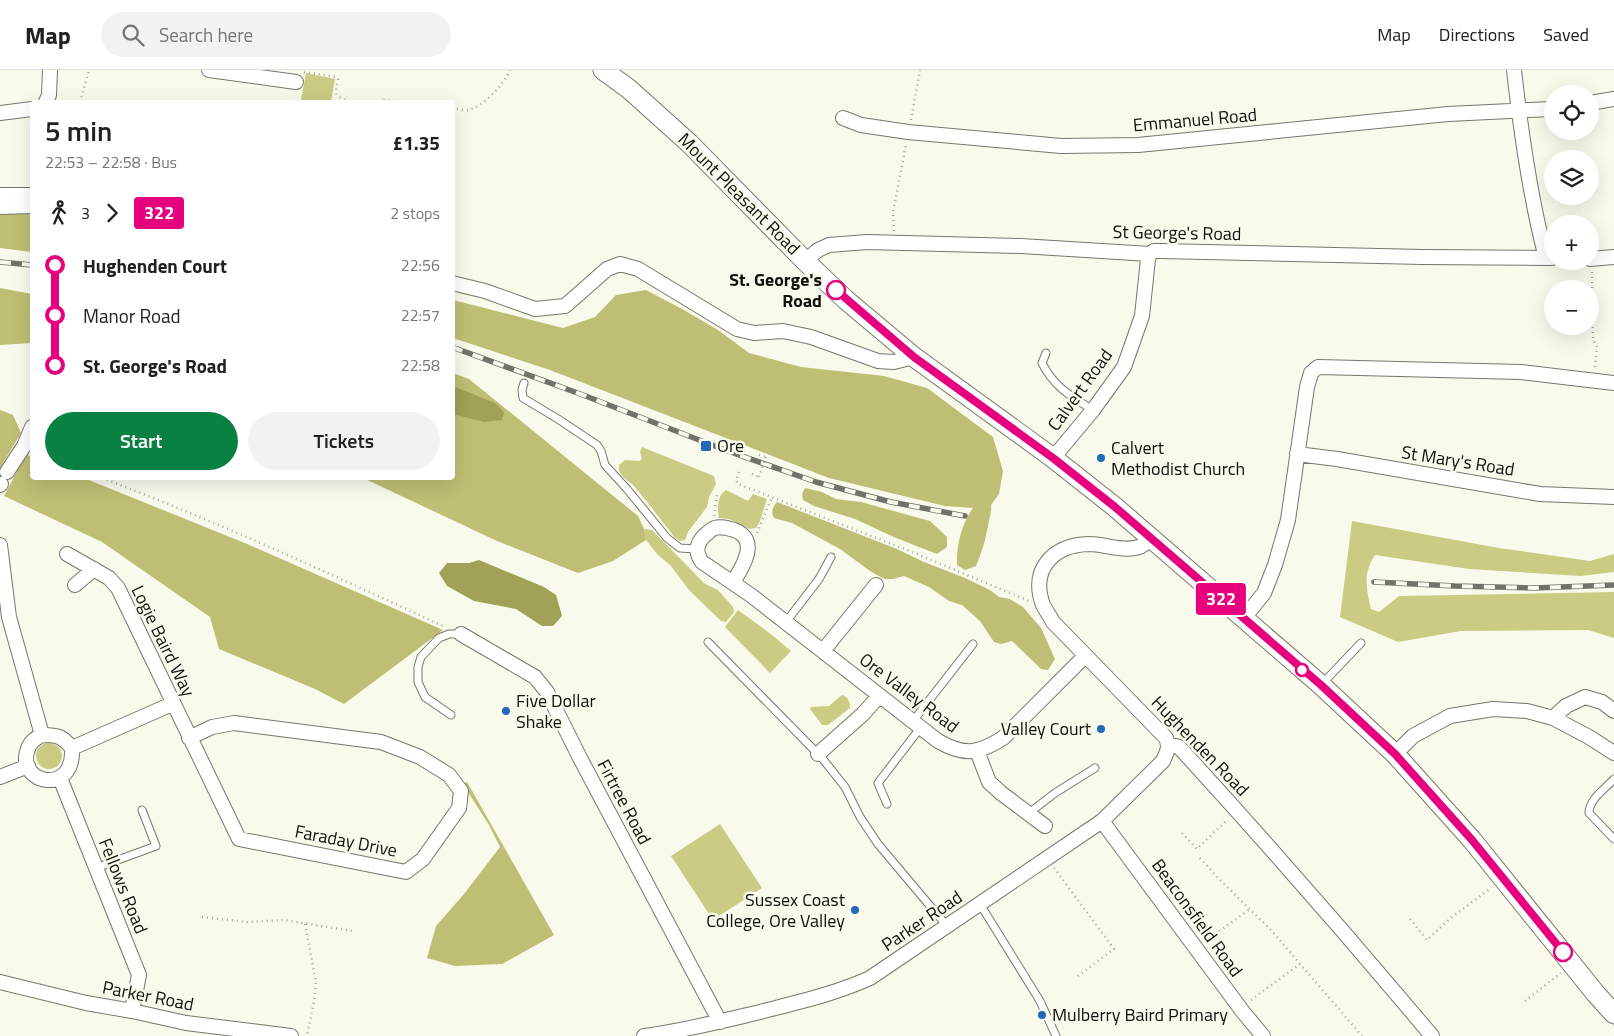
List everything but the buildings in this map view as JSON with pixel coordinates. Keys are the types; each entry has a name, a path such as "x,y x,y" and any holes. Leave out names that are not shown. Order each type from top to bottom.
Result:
{"street":[{"path":"47,100 49,95 50,70"},
{"path":"209,70 298,76"},
{"name":"Mount Pleasant Road","path":"604,70 629,89 689,143 846,300 914,357 1053,458 1115,507 1321,685 1395,754 1472,840 1572,965 1614,1014"},
{"path":"1514,70 1518,110 1537,222 1544,243"},
{"path":"1599,102 1614,99"},
{"name":"Emmanuel Road","path":"843,118 861,125 908,132 1061,146 1138,145 1448,114 1544,109"},
{"path":"0,113 30,110"},
{"path":"0,195 30,195"},
{"path":"0,207 30,206"},
{"name":"St George's Road","path":"805,260 828,245 867,242 1021,246 1150,254 1161,251 1422,258 1544,258"},
{"name":"Calvert Road","path":"1053,458 1093,410 1124,367 1142,316 1150,254"},
{"path":"1599,258 1614,257"},
{"path":"455,284 485,291 536,309 564,306 607,269 620,264 638,269 737,329 754,333 783,331 810,337 878,361 894,362 914,357"},
{"path":"1243,619 1264,593 1275,565 1288,520 1307,387 1311,373 1318,367 1521,372 1614,383"},
{"path":"3,480 24,446 30,432"},
{"name":"St Mary's Road","path":"1297,454 1337,459 1540,494 1614,497"},
{"path":"696,549 701,539 713,528 723,527 736,531 744,537 748,547 745,561 733,582"},
{"name":"Hughenden Road","path":"1151,538 1139,547 1126,548 1090,544 1071,546 1056,554 1045,563 1040,572 1039,584 1044,607 1053,622 1162,733 1168,744 1179,748 1237,811 1330,915 1432,1036"},
{"path":"0,544 10,617 42,735"},
{"name":"Ore Valley Road","path":"696,549 697,555 702,562 733,582 786,622 938,741 952,749 977,751"},
{"name":"Logie Baird Way","path":"67,554 109,578 118,588 172,704 190,738"},
{"path":"76,585 94,570"},
{"path":"823,651 876,585"},
{"name":"Firtree Road","path":"461,634 535,677 547,692 720,1022"},
{"path":"1045,826 989,782 977,751 989,747 1003,738 1085,656"},
{"path":"818,754 864,714 879,696"},
{"path":"1553,718 1566,706 1584,697 1602,702 1614,711"},
{"path":"72,748 172,704"},
{"path":"1395,754 1413,736 1450,716 1493,709 1526,711 1553,718 1614,753"},
{"name":"Faraday Drive","path":"234,723 381,742 420,757 449,775 461,790 459,808 423,859 406,872 239,839 190,738 212,727 234,723"},
{"path":"42,735 56,735 72,748 70,768 60,778 46,780 40,778 34,775 28,766 27,749 30,743 42,735"},
{"name":"Parker Road","path":"644,1036 720,1022 817,998 852,986 883,970 1102,821 1163,761 1168,751 1168,744"},
{"path":"0,777 28,766"},
{"name":"Fellows Road","path":"60,778 139,975 132,1011"},
{"name":"Beaconsfield Road","path":"1102,821 1240,1009 1263,1036"},
{"name":"Parker Road","path":"0,982 86,1004 132,1011 186,1023 291,1036"}],"lane":[{"path":"1046,353 1042,363 1057,385 1093,410"},
{"path":"524,383 522,390 523,398 558,418 597,445 605,465 667,538 680,548 696,549"},
{"path":"786,622 819,579 831,557"},
{"path":"451,715 425,697 418,682 418,668 421,657 439,638 449,634 461,634"},
{"path":"708,642 818,754 845,787 860,817 878,844 946,926"},
{"path":"1321,685 1361,643"},
{"path":"887,804 878,783 973,644"},
{"path":"1029,813 1055,793 1095,768"},
{"path":"1614,779 1592,802 1589,808 1589,813 1614,839"},
{"path":"96,868 156,846 142,810"},
{"path":"980,904 1040,1001 1056,1036"}],"path":[{"path":"81,100 89,70"},
{"path":"455,108 469,110 483,103 507,79 510,70"},
{"path":"894,242 893,212 920,70"},
{"path":"298,76 336,77 338,79 336,94 345,100"},
{"path":"1591,270 1593,340 1597,346 1594,380"},
{"path":"752,474 759,477 766,457 759,455"},
{"path":"739,472 736,480 738,484 912,552 1044,607"},
{"path":"107,480 153,497 311,565 461,634"},
{"path":"717,495 714,513 717,528"},
{"path":"746,542 756,534 772,498"},
{"path":"1182,833 1197,849 1237,811"},
{"path":"1047,858 1114,950 1076,978"},
{"path":"1200,858 1271,930 1362,1036"},
{"path":"1410,919 1427,940 1452,918 1504,879"},
{"path":"1196,948 1250,909"},
{"path":"202,917 247,922 284,920 352,931"},
{"path":"305,924 316,982 307,1036"},
{"path":"1240,1009 1300,964"},
{"path":"1525,1001 1572,965"}],"green space":[{"path":"306,73 335,79 331,100 301,100"},
{"path":"642,447 714,476 716,484 709,497 707,507 688,532 685,540 680,541 675,538 633,485 619,471 619,465 625,460 639,461 642,459 640,452"},
{"path":"726,490 748,501 753,494 767,499 756,528 750,529 729,519 719,518 718,502"},
{"path":"1352,521 1499,548 1590,561 1614,554 1614,572 1581,576 1469,569 1375,555 1367,574 1367,581 1371,609 1379,612 1399,596 1614,592 1614,638 1588,630 1461,631 1398,642 1340,617"},
{"path":"644,529 652,530 705,584 718,590 733,607 734,612 726,622 721,621 689,590 671,566 657,554 646,540"},
{"path":"738,610 791,651 770,673 725,627"},
{"path":"842,695 850,703 850,708 828,725 822,725 810,709 811,707 829,706"},
{"path":"49,743 58,747 62,756 58,765 49,769 40,765 36,756 40,747"},
{"path":"720,824 762,888 713,920 671,856"}],"shaded area":[{"path":"0,214 30,214 30,252 0,248"},
{"path":"0,288 30,294 30,343 0,345"},
{"path":"646,290 718,330 749,353 801,367 884,376 927,388 993,437 1003,471 999,494 991,505 986,537 976,566 965,570 957,565 960,535 973,508 945,506 829,478 550,370 455,339 455,301 563,328 595,317 616,295"},
{"path":"455,374 469,379 638,516 644,529 646,540 613,561 578,573 497,541 367,480 455,480"},
{"path":"455,387 495,403 504,412 502,420 484,422 455,415"},
{"path":"0,410 13,415 21,433 0,468"},
{"path":"26,454 30,456 30,480 89,480 247,544 443,630 344,704 315,689 219,649 210,617 102,542 4,496"},
{"path":"805,488 822,492 836,499 861,502 930,521 947,537 947,547 937,554 855,519 814,506 803,500 802,494"},
{"path":"777,502 897,549 965,578 990,590 999,597 1010,599 1023,607 1041,628 1055,659 1048,670 1041,669 1012,641 1001,644 994,642 980,621 962,605 949,601 929,587 904,576 884,579 840,549 792,523 774,518 772,510"},
{"path":"479,560 544,587 556,595 562,616 553,626 542,626 516,609 474,601 447,586 439,573 447,563 469,563"},
{"path":"467,782 554,935 502,964 455,966 427,958 436,926 464,894 500,847 489,825 463,784"}],"railway":[{"path":"0,262 30,265"},
{"path":"455,348 725,450 816,482 891,502 965,516"},
{"path":"1374,582 1534,588 1614,585"}],"bus line":[{"name":"322","path":"836,290 914,357 1053,458 1115,507 1321,685 1395,754 1472,840 1563,952"}],"place":[{"name":"St. George's Road","path":"836,290"},
{"name":"Ore","path":"706,446"},
{"name":"Calvert Methodist Church","path":"1101,458"},
{"name":"Five Dollar Shake","path":"506,711"},
{"name":"Valley Court","path":"1101,729"},
{"name":"Sussex Coast College, Ore Valley","path":"855,910"},
{"name":"Mulberry Baird Primary","path":"1042,1015"}]}
